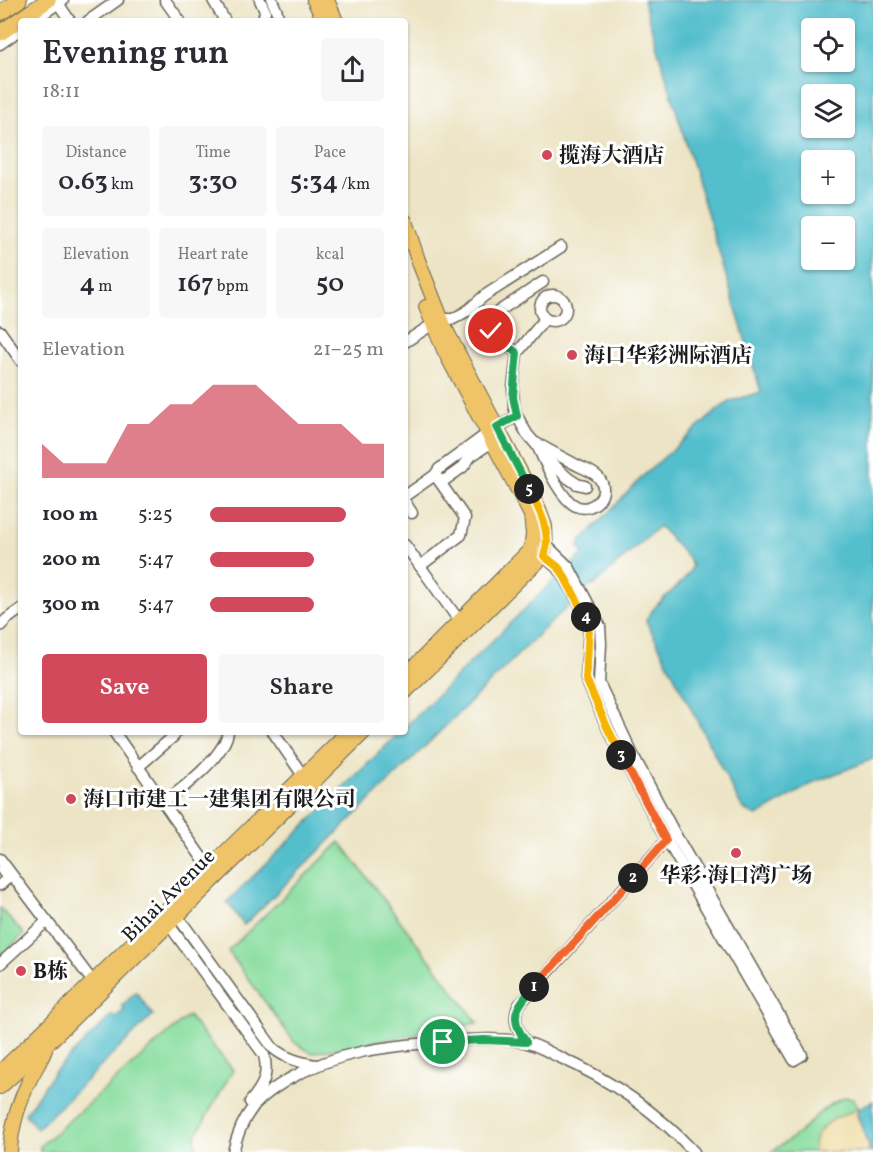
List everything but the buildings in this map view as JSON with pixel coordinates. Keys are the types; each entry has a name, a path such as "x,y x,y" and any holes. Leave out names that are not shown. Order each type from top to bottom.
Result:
{"highway":[{"path":"0,13 19,0"},
{"path":"26,18 56,1"},
{"path":"0,33 18,23"}],"main road":[{"path":"314,0 323,18"},
{"path":"327,0 335,18"},
{"path":"408,230 444,350 536,502 545,526 545,551 408,689"},
{"path":"408,256 435,318"},
{"path":"408,673 531,549 531,515 495,434"},
{"name":"Bihai Avenue","path":"0,1087 47,1044 170,915 309,778 345,735"},
{"name":"Bihai Avenue","path":"0,1072 93,982 170,915 209,868 360,735"},
{"path":"10,1152 16,1115 25,1089 47,1044"}],"street":[{"path":"92,18 118,0"},
{"path":"165,0 178,18"},
{"path":"213,0 223,18"},
{"path":"260,0 265,12 263,18"},
{"path":"272,0 278,18"},
{"path":"36,18 56,1 68,18"},
{"path":"0,44 18,31"},
{"path":"408,332 435,318 453,319 484,296 561,247"},
{"path":"484,321 543,282"},
{"path":"467,310 478,314 499,340 517,353"},
{"path":"408,340 435,318"},
{"path":"545,319 517,353 513,388 514,407 527,434 559,470 577,484 585,486"},
{"path":"0,331 18,357"},
{"path":"0,342 18,368"},
{"path":"435,475 439,480 445,480 463,467 463,458 517,416"},
{"path":"536,443 599,478 604,490 600,500 590,506 573,505 550,474 536,443"},
{"path":"408,494 435,475"},
{"path":"420,566 461,536 465,518 435,475"},
{"path":"408,507 412,513"},
{"path":"532,540 569,567 584,604 600,626 599,683 671,838 794,1060 802,1055 671,838"},
{"path":"408,549 460,622"},
{"path":"0,616 18,603"},
{"path":"0,626 18,611"},
{"path":"116,735 209,868"},
{"path":"138,767 174,735"},
{"path":"163,803 185,786 215,756 223,746 227,735"},
{"path":"275,735 309,778"},
{"path":"282,735 309,778"},
{"path":"526,1042 515,1020 519,1005 671,838"},
{"path":"0,859 93,982"},
{"path":"0,867 8,878 0,885"},
{"path":"170,915 273,1048 291,1059 317,1065"},
{"path":"170,915 264,1055 266,1073 262,1085 236,1124 227,1152"},
{"path":"0,964 47,921"},
{"path":"233,1152 238,1132 261,1099 280,1085 317,1065 350,1053 418,1043 484,1040 526,1042 582,1067 613,1085 657,1116 694,1152"}],"green space":[{"path":"340,842 478,1023 312,1053 295,1043 228,951"},
{"path":"0,908 24,934 0,956"},
{"path":"188,1016 233,1070 195,1137 197,1152 40,1152 40,1146"},
{"path":"848,1097 853,1098 859,1108 857,1115 871,1152 771,1152 798,1133 828,1106"}],"sand":[{"path":"859,1108 857,1115 871,1152 813,1152 817,1134 822,1128"}],"water":[{"path":"643,0 873,0 873,759 815,782 757,816 745,810 646,621 656,606 688,575 692,567 689,559 659,526 545,628 244,925 227,902 397,735 408,735 408,724 583,554 579,547 580,542 645,474 731,401 761,392"},
{"path":"136,992 153,1015 37,1129 25,1114 54,1072 111,1016 117,1016 123,1011 122,1006"},
{"path":"873,1101 873,1152 871,1152 857,1114 859,1108"}],"place":[{"name":"揽海大酒店","path":"547,155"},
{"name":"海口华彩洲际酒店","path":"572,355"},
{"name":"海口市建工一建集团有限公司","path":"71,799"},
{"name":"华彩·海口湾广场","path":"736,853"},
{"name":"B栋","path":"21,971"}],"route":[{"path":"443,1042 484,1040 526,1042 515,1020 519,1005 666,840 592,695 586,679 589,647 587,618 562,572 544,556 545,526 536,502 497,427 517,416 513,397 517,353 507,347 491,331"}]}
